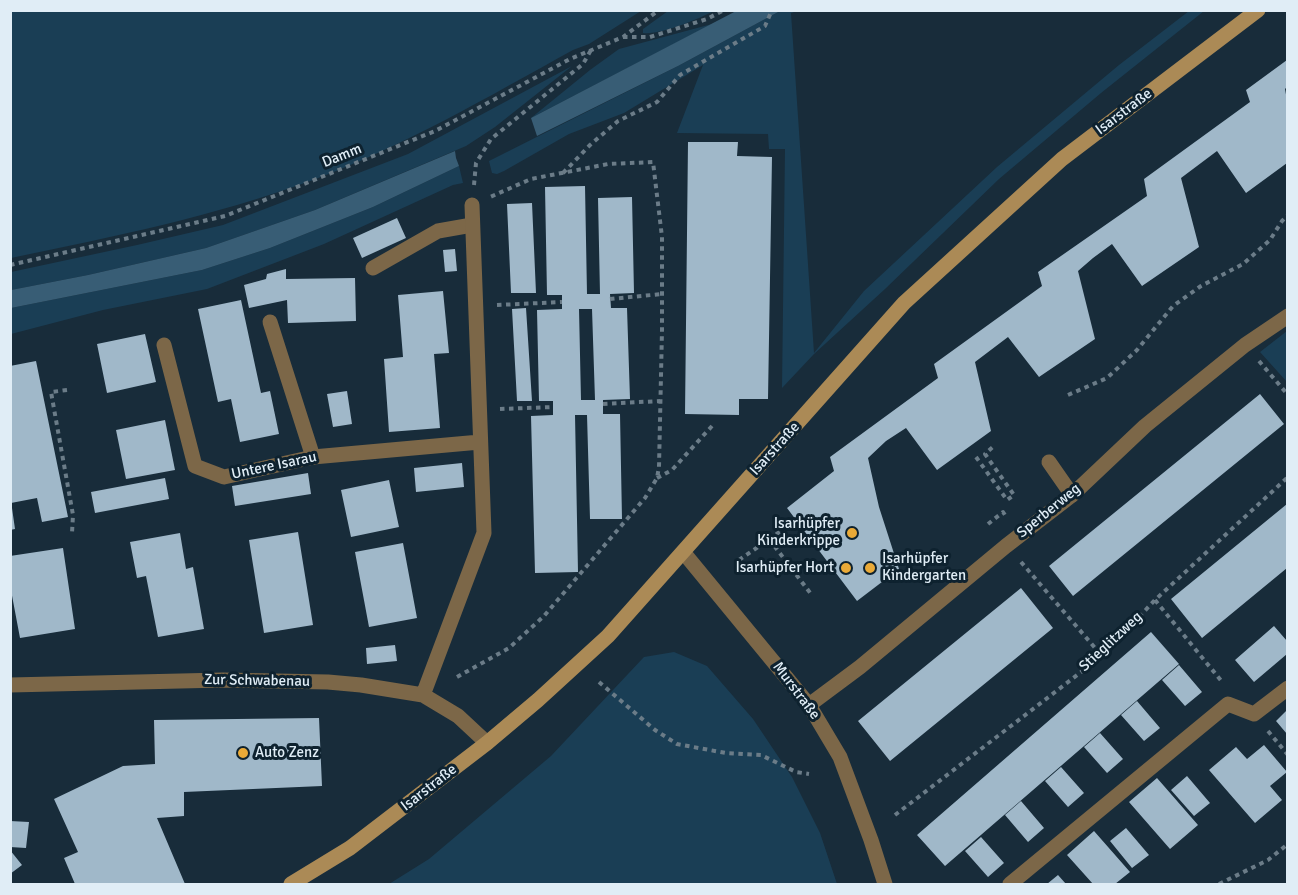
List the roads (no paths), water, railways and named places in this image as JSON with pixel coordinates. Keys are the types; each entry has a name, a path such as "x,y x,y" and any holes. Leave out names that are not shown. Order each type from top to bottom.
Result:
{"main road":[{"name":"Isarstraße","path":"291,885 350,848 487,743 538,700 608,636 904,303 1062,159 1258,10"}],"street":[{"path":"423,695 484,533 472,205"},
{"path":"373,268 438,231 472,225"},
{"name":"Sperberweg","path":"809,705 860,667 1006,546 1072,495 1145,426 1245,345 1287,316"},
{"path":"270,322 313,457"},
{"name":"Untere Isarau","path":"164,345 195,466 224,477 313,457 480,442"},
{"path":"1049,462 1072,495"},
{"name":"Murstraße","path":"684,553 809,705 840,757 872,840 885,885"},
{"name":"Zur Schwabenau","path":"10,685 223,680 316,682 395,689 423,695 458,716 487,743"},
{"path":"1010,885 1228,704 1254,714 1287,688"}],"place":[{"name":"Isarhüpfer Kinderkrippe","path":"852,533"},
{"name":"Isarhüpfer Hort","path":"846,568"},
{"name":"Isarhüpfer Kindergarten","path":"870,568"},
{"name":"Auto Zenz","path":"243,753"}]}
